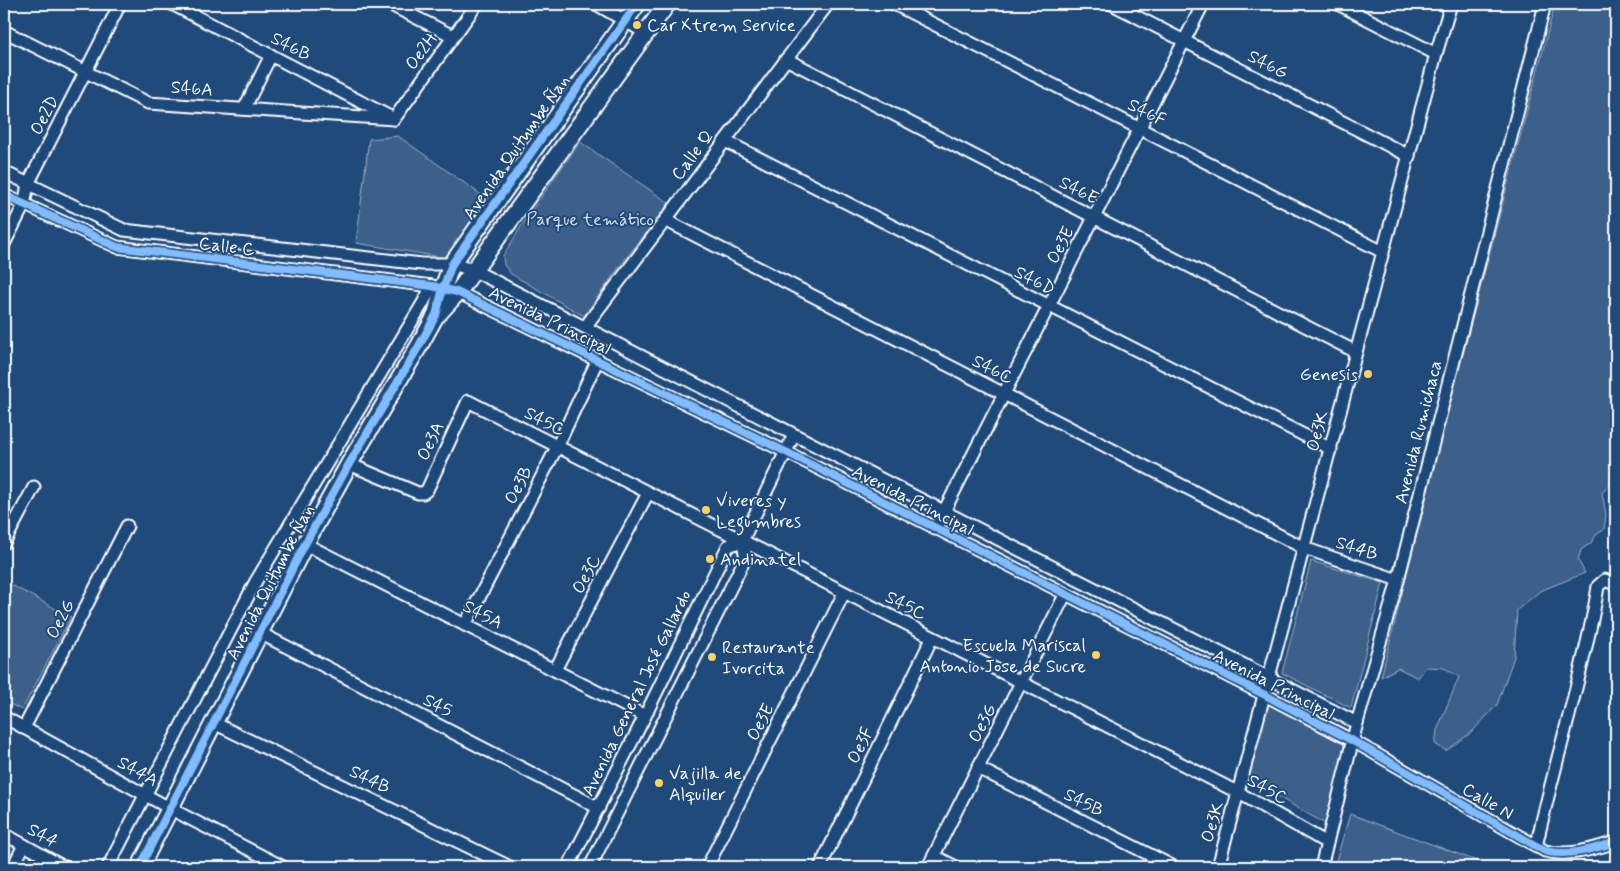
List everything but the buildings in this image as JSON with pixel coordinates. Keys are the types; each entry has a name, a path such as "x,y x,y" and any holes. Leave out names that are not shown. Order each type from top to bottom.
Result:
{"street":[{"name":"Oe2D","path":"4,244 24,205 28,184 120,4"},
{"name":"S46B","path":"172,4 394,119"},
{"path":"389,4 453,36"},
{"name":"Oe2H","path":"394,119 477,4"},
{"path":"596,4 646,33"},
{"name":"Avenida Quitumbe Ñan","path":"140,867 305,544 349,464 436,315 448,289 452,264 637,4"},
{"name":"Avenida Quitumbe Ñan","path":"448,289 473,270 667,4"},
{"name":"Calle Q","path":"585,327 828,4"},
{"name":"S46F","path":"894,4 1383,252"},
{"name":"S46G","path":"1112,4 1409,156"},
{"name":"Oe3E","path":"935,528 1203,4"},
{"path":"1338,4 1436,54"},
{"name":"Oe3K","path":"1218,867 1451,4"},
{"name":"Avenida Rumichaca","path":"1321,867 1357,724 1398,580 1545,4"},
{"name":"S46A","path":"4,31 148,103 394,119"},
{"path":"244,109 271,55"},
{"name":"S46E","path":"786,59 1356,352"},
{"name":"S46D","path":"725,141 1330,448"},
{"name":"Calle C","path":"4,172 124,230 422,264 452,264 473,270"},
{"name":"Calle C","path":"4,195 117,247 448,289"},
{"name":"S46C","path":"665,220 1304,548"},
{"name":"Avenida Principal","path":"473,270 1357,724"},
{"path":"108,867 256,581 423,303 448,289"},
{"name":"Avenida Principal","path":"448,289 598,359 786,452 1353,741"},
{"name":"Oe3B","path":"466,625 557,447 598,359"},
{"name":"Oe3A","path":"349,464 418,494 424,493 468,401"},
{"name":"S45C","path":"468,401 1239,793 1327,843"},
{"name":"Avenida General José Gallardo","path":"590,867 746,557 742,541 794,435"},
{"path":"4,543 34,487"},
{"name":"Oe3C","path":"555,670 648,493"},
{"name":"Oe2G","path":"24,728 127,526"},
{"name":"Avenida General José Gallardo","path":"568,867 645,716 728,546 742,541"},
{"name":"S45A","path":"305,544 645,716"},
{"name":"S44B","path":"1304,548 1398,580"},
{"path":"1536,847 1587,644 1598,586 1605,580 1616,586"},
{"name":"Oe3E","path":"707,867 844,593"},
{"name":"Oe3G","path":"928,867 1065,595"},
{"name":"S45","path":"260,633 599,808"},
{"name":"Oe3F","path":"820,867 932,638"},
{"name":"S44A","path":"4,717 171,809 283,867"},
{"name":"S44B","path":"214,723 510,867"},
{"name":"Calle N","path":"1353,741 1545,851 1557,854 1590,850 1616,842"},
{"name":"S45B","path":"978,768 1174,867"},
{"name":"S44","path":"4,834 64,867"},
{"path":"13,867 24,845"},
{"path":"934,856 956,867"}],"green space":[{"path":"1555,4 1616,4 1616,473 1614,480 1602,493 1606,514 1604,530 1597,534 1591,543 1581,550 1578,560 1585,573 1540,591 1517,610 1514,657 1497,705 1472,732 1446,751 1435,744 1437,730 1459,677 1444,668 1426,667 1418,678 1398,668 1381,677 1444,426"},
{"path":"398,136 487,199 447,258 356,243 369,139"},
{"name":"Parque temático","path":"580,142 669,203 584,316 511,274 504,265 503,256 527,217"},
{"path":"1311,561 1383,583 1351,708 1282,673"},
{"path":"4,581 71,617 22,710 4,701"},
{"path":"1265,695 1353,741 1331,827 1243,777"},
{"path":"1350,814 1493,867 1334,867"}],"cycle path":[{"path":"140,867 305,544 349,464 436,315 452,264 637,4"},
{"path":"4,195 117,247 432,286 457,292 786,452 1265,695 1353,741 1545,851 1572,853 1616,842"}],"place":[{"name":"Car Xtrem Service","path":"637,25"},
{"name":"Genesis","path":"1368,374"},
{"name":"Viveres y Legumbres","path":"706,510"},
{"name":"Andinatel","path":"710,559"},
{"name":"Escuela Mariscal Antonio Jose de Sucre","path":"1096,655"},
{"name":"Restaurante Ivorcita","path":"712,657"},
{"name":"Vajilla de Alquiler","path":"659,783"}]}
